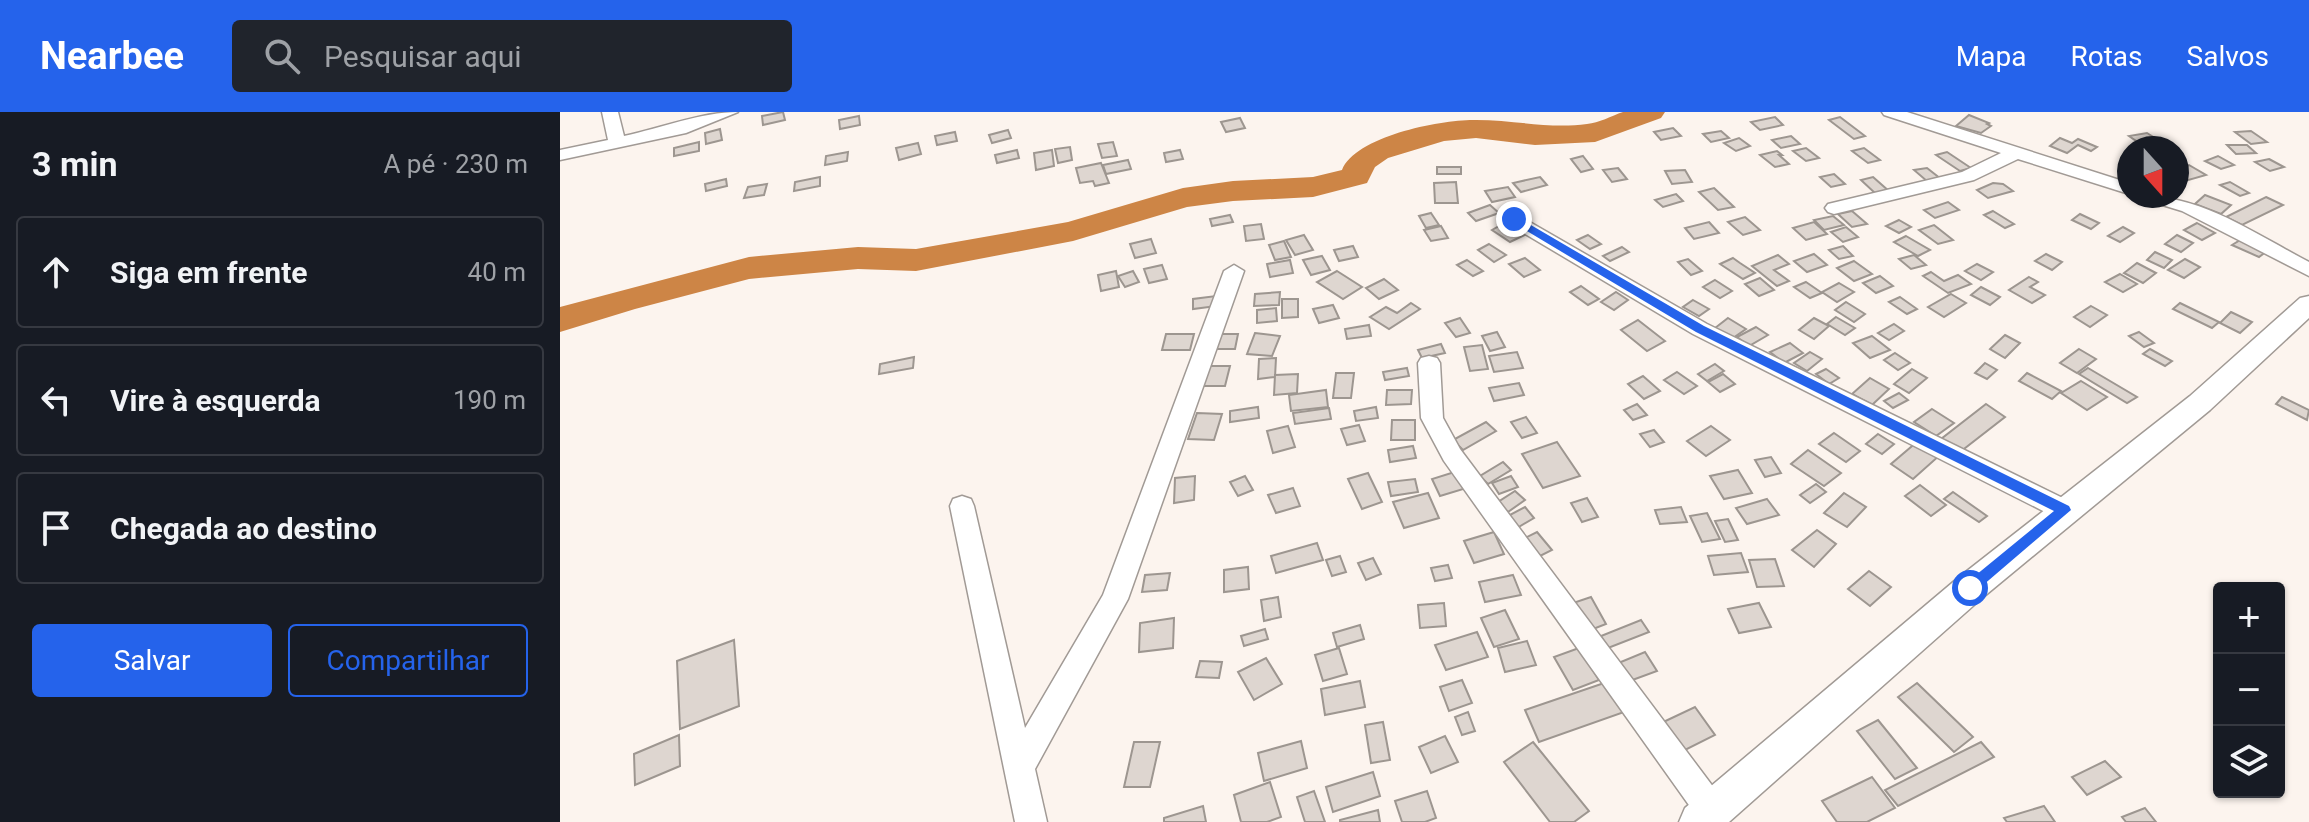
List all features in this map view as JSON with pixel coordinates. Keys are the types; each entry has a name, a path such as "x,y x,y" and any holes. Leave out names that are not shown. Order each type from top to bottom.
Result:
{"street":[{"path":"610,112 617,143"},
{"path":"560,155 680,129 730,112"},
{"path":"1890,112 2117,185"},
{"path":"1834,208 1968,176 2016,153"},
{"path":"2189,208 2309,270"},
{"path":"1514,219 1700,329 2064,510"},
{"path":"1019,768 1115,599 1234,271"},
{"path":"1429,363 1432,418 1452,455 1706,817 2064,510 2200,403 2309,304"},
{"path":"962,506 1031,822"}],"building":[{"path":"783,112 785,120 763,125 762,116"},
{"path":"1969,115 1991,126 1981,133 1956,126"},
{"path":"859,116 860,125 840,129 839,120"},
{"path":"1775,117 1783,125 1760,130 1751,122"},
{"path":"1840,117 1865,136 1854,139 1829,120"},
{"path":"1240,118 1245,128 1226,132 1221,122"},
{"path":"1673,128 1681,136 1661,140 1654,132"},
{"path":"720,129 722,140 706,144 705,133"},
{"path":"1008,130 1011,138 992,143 989,135"},
{"path":"1721,131 1729,138 1711,142 1703,134"},
{"path":"2251,131 2267,142 2251,144 2235,132"},
{"path":"955,132 957,141 937,145 935,136"},
{"path":"1791,136 1800,144 1781,148 1772,140"},
{"path":"1739,138 1750,146 1736,151 1724,143"},
{"path":"2060,138 2072,143 2078,139 2097,147 2091,151 2078,145 2067,153 2050,146"},
{"path":"699,142 699,151 674,156 674,148"},
{"path":"1113,142 1117,156 1102,158 1098,144"},
{"path":"918,143 921,154 899,160 896,148"},
{"path":"2227,145 2247,145 2256,153 2236,154"},
{"path":"1070,147 1072,160 1058,163 1055,149"},
{"path":"1806,148 1819,158 1806,161 1793,151"},
{"path":"1864,148 1880,160 1868,163 1852,151"},
{"path":"1017,150 1019,158 997,163 995,155"},
{"path":"1052,150 1054,166 1036,170 1034,153"},
{"path":"1180,150 1183,159 1166,162 1164,153"},
{"path":"1777,151 1789,164 1775,167 1760,155"},
{"path":"848,152 847,161 825,165 826,156"},
{"path":"1947,152 1971,168 1960,171 1936,155"},
{"path":"1583,156 1593,169 1581,172 1571,159"},
{"path":"2218,156 2234,165 2221,169 2205,161"},
{"path":"2269,159 2284,167 2270,171 2255,162"},
{"path":"1128,160 1131,169 1106,174 1103,165"},
{"path":"1101,163 1109,183 1095,186 1093,181 1080,183 1076,168"},
{"path":"2189,165 2206,175 2189,180"},
{"path":"1437,167 1461,167 1461,174 1437,174"},
{"path":"1618,168 1627,179 1612,182 1603,170"},
{"path":"1927,168 1941,179 1928,182 1914,170"},
{"path":"1685,170 1692,182 1672,184 1665,171"},
{"path":"1834,174 1845,184 1831,187 1820,177"},
{"path":"820,177 820,186 794,191 795,182"},
{"path":"1540,177 1547,185 1521,192 1513,183"},
{"path":"1873,177 1890,192 1877,195 1861,180"},
{"path":"726,179 727,186 706,191 705,184"},
{"path":"1456,182 1458,203 1435,203 1434,183"},
{"path":"2230,182 2249,193 2240,196 2220,185"},
{"path":"1993,183 2003,184 2013,191 1988,198 1977,190"},
{"path":"767,184 764,195 744,198 748,187"},
{"path":"1508,187 1515,197 1492,202 1485,191"},
{"path":"1714,188 1734,207 1718,210 1699,192"},
{"path":"1676,194 1683,201 1663,207 1655,200"},
{"path":"2205,195 2231,205 2221,214 2195,204"},
{"path":"2266,197 2283,205 2242,225 2226,217"},
{"path":"1948,202 1959,210 1935,218 1924,210"},
{"path":"1490,205 1499,213 1476,221 1468,213"},
{"path":"1852,211 1867,224 1852,227 1838,214"},
{"path":"1993,211 2014,224 2005,228 1984,215"},
{"path":"1431,213 1439,225 1426,228 1419,216"},
{"path":"2080,214 2099,223 2091,229 2072,220"},
{"path":"1230,215 1233,222 1212,226 1210,219"},
{"path":"1833,216 1844,225 1824,230 1814,220"},
{"path":"1745,217 1760,230 1743,235 1728,222"},
{"path":"1899,220 1911,227 1899,233 1886,226"},
{"path":"1508,221 1527,234 1510,242 1492,230"},
{"path":"1709,222 1719,233 1694,239 1685,228"},
{"path":"1814,222 1827,234 1806,240 1793,228"},
{"path":"2197,223 2215,233 2202,240 2184,230"},
{"path":"1261,224 1264,239 1246,241 1244,226"},
{"path":"1934,225 1953,240 1938,244 1919,230"},
{"path":"1441,226 1448,238 1431,241 1424,230"},
{"path":"1846,227 1858,237 1843,242 1831,232"},
{"path":"2123,227 2134,233 2120,242 2108,236"},
{"path":"1304,235 1313,250 1295,255 1286,240"},
{"path":"1588,235 1601,244 1590,249 1577,240"},
{"path":"2177,235 2193,243 2181,252 2165,244"},
{"path":"1906,236 1930,250 1918,256 1894,242"},
{"path":"1151,239 1156,253 1135,258 1130,244"},
{"path":"2242,239 2267,251 2259,257 2232,245"},
{"path":"1284,241 1291,257 1275,260 1269,245"},
{"path":"1489,244 1506,255 1494,262 1478,250"},
{"path":"1353,246 1358,257 1339,261 1334,250"},
{"path":"1843,246 1853,256 1839,259 1829,250"},
{"path":"1622,247 1629,252 1610,261 1603,256"},
{"path":"2155,252 2172,260 2164,268 2147,260"},
{"path":"1814,254 1827,265 1807,272 1794,261"},
{"path":"2046,254 2062,262 2052,270 2035,261"},
{"path":"1778,255 1789,264 1774,270 1789,281 1777,286 1752,266"},
{"path":"1914,255 1926,265 1911,269 1899,259"},
{"path":"1322,256 1330,270 1311,275 1303,260"},
{"path":"1525,258 1540,270 1524,277 1509,264"},
{"path":"1733,258 1755,273 1743,279 1720,264"},
{"path":"1688,259 1702,271 1691,275 1678,262"},
{"path":"2185,259 2200,267 2184,278 2168,270"},
{"path":"1290,260 1293,273 1270,277 1267,264"},
{"path":"1467,260 1483,271 1473,276 1457,265"},
{"path":"1854,261 1872,274 1854,281 1837,268"},
{"path":"2137,263 2156,273 2143,283 2124,273"},
{"path":"1977,264 1993,272 1981,280 1965,271"},
{"path":"1162,265 1167,279 1149,283 1144,269"},
{"path":"1116,271 1119,287 1101,291 1098,275"},
{"path":"1133,271 1139,282 1125,287 1118,276"},
{"path":"1337,271 1362,287 1343,299 1317,282"},
{"path":"1931,272 1944,281 1958,275 1971,284 1948,293 1923,276"},
{"path":"2120,274 2137,284 2123,292 2105,282"},
{"path":"1880,276 1893,286 1876,293 1863,283"},
{"path":"2029,277 2038,282 2030,287 2045,295 2032,303 2009,290"},
{"path":"1760,278 1774,290 1759,296 1745,284"},
{"path":"1384,279 1398,290 1379,299 1366,288"},
{"path":"1715,280 1732,291 1720,298 1703,287"},
{"path":"1806,282 1822,293 1810,298 1794,287"},
{"path":"1839,283 1854,292 1837,302 1822,292"},
{"path":"1581,286 1599,299 1588,305 1570,292"},
{"path":"1981,287 2000,297 1990,305 1971,295"},
{"path":"1280,292 1279,305 1254,306 1255,294"},
{"path":"1616,292 1628,300 1614,310 1601,302"},
{"path":"1951,294 1966,303 1944,317 1928,307"},
{"path":"1216,296 1217,306 1193,309 1193,299"},
{"path":"1900,297 1917,309 1907,314 1889,302"},
{"path":"1282,299 1298,299 1298,317 1282,318"},
{"path":"1693,300 1709,309 1699,316 1683,307"},
{"path":"1846,302 1865,314 1854,322 1835,310"},
{"path":"1411,303 1420,309 1389,329 1370,317 1386,307 1397,313"},
{"path":"2180,303 2219,322 2212,328 2173,309"},
{"path":"1333,305 1339,318 1319,323 1313,309"},
{"path":"2091,306 2107,315 2090,327 2074,317"},
{"path":"1276,308 1277,321 1257,323 1257,310"},
{"path":"2231,312 2252,322 2240,333 2220,323"},
{"path":"1836,317 1855,328 1845,335 1827,324"},
{"path":"1460,318 1470,333 1456,337 1445,323"},
{"path":"1728,318 1746,329 1733,338 1715,328"},
{"path":"1814,318 1829,326 1814,339 1799,330"},
{"path":"1638,320 1665,341 1647,351 1621,330"},
{"path":"1894,324 1904,331 1889,340 1878,333"},
{"path":"1369,325 1371,336 1347,339 1345,329"},
{"path":"1756,327 1768,335 1749,346 1737,337"},
{"path":"1497,332 1505,347 1490,351 1482,336"},
{"path":"2139,332 2154,343 2144,347 2129,336"},
{"path":"1255,333 1280,336 1272,356 1247,354"},
{"path":"1166,334 1194,334 1190,350 1162,350"},
{"path":"1220,334 1238,334 1235,349 1216,349"},
{"path":"2005,335 2020,343 2005,358 1990,349"},
{"path":"1872,336 1890,350 1870,358 1853,343"},
{"path":"1790,343 1803,353 1784,363 1770,352"},
{"path":"1441,344 1445,353 1422,358 1418,350"},
{"path":"1482,345 1488,369 1470,371 1464,347"},
{"path":"2079,349 2096,359 2077,373 2060,363"},
{"path":"2150,349 2172,361 2165,366 2143,354"},
{"path":"1517,352 1523,368 1494,372 1489,356"},
{"path":"1810,352 1822,359 1807,371 1794,363"},
{"path":"1895,353 1910,363 1898,370 1884,360"},
{"path":"914,357 913,368 879,374 880,364"},
{"path":"1276,358 1275,377 1258,379 1259,359"},
{"path":"1985,363 1997,370 1987,379 1975,373"},
{"path":"1715,364 1724,371 1707,381 1698,374"},
{"path":"1207,366 1230,366 1225,386 1202,386"},
{"path":"1407,368 1409,376 1385,380 1383,372"},
{"path":"2088,368 2137,397 2127,403 2079,374"},
{"path":"1826,369 1839,378 1829,384 1816,374"},
{"path":"1912,369 1927,378 1909,393 1894,384"},
{"path":"1677,372 1697,386 1684,394 1664,380"},
{"path":"1336,373 1354,373 1351,398 1333,398"},
{"path":"2027,373 2061,391 2052,399 2019,381"},
{"path":"1298,374 1297,393 1274,395 1275,375"},
{"path":"1723,374 1735,384 1720,392 1708,382"},
{"path":"1643,376 1660,391 1644,399 1628,384"},
{"path":"1870,378 1889,389 1872,405 1852,394"},
{"path":"2081,381 2107,397 2087,410 2061,393"},
{"path":"1519,383 1524,395 1494,401 1489,388"},
{"path":"1326,390 1328,407 1291,411 1289,395"},
{"path":"1387,390 1412,390 1411,404 1386,405"},
{"path":"1899,393 1908,400 1893,408 1884,401"},
{"path":"2282,397 2309,410 2307,420 2276,404"},
{"path":"1637,404 1647,415 1633,420 1624,410"},
{"path":"1986,404 2005,417 1960,452 1941,439"},
{"path":"1258,407 1259,418 1230,422 1230,411"},
{"path":"1376,407 1378,418 1356,421 1354,411"},
{"path":"1329,408 1331,419 1295,424 1293,413"},
{"path":"1932,409 1954,423 1936,436 1914,422"},
{"path":"1197,413 1222,414 1214,440 1188,439"},
{"path":"1526,417 1537,433 1522,438 1511,422"},
{"path":"1392,420 1415,420 1415,440 1391,440"},
{"path":"1486,422 1496,431 1463,450 1453,440"},
{"path":"1359,425 1365,441 1347,445 1341,429"},
{"path":"1288,426 1295,447 1273,453 1267,431"},
{"path":"1711,426 1730,440 1706,456 1687,441"},
{"path":"1654,430 1664,442 1650,447 1640,434"},
{"path":"1834,433 1860,451 1846,462 1819,444"},
{"path":"1878,434 1894,444 1882,454 1866,444"},
{"path":"1918,441 1940,455 1913,479 1891,464"},
{"path":"1557,442 1580,476 1543,488 1522,454"},
{"path":"1413,446 1416,458 1390,462 1388,450"},
{"path":"1808,450 1841,473 1824,486 1791,464"},
{"path":"1771,457 1781,473 1765,477 1755,460"},
{"path":"1503,462 1511,470 1488,484 1480,476"},
{"path":"1461,470 1470,487 1440,496 1432,479"},
{"path":"1738,470 1752,493 1724,499 1710,476"},
{"path":"1368,473 1382,502 1362,509 1348,479"},
{"path":"1195,476 1194,500 1174,503 1175,478"},
{"path":"1245,476 1253,490 1238,496 1230,482"},
{"path":"1511,476 1518,487 1499,494 1492,483"},
{"path":"1415,479 1418,492 1391,496 1388,482"},
{"path":"1816,484 1826,492 1810,503 1800,495"},
{"path":"1920,485 1946,505 1931,516 1905,496"},
{"path":"1293,488 1300,506 1276,513 1268,495"},
{"path":"1515,491 1525,500 1508,512 1498,502"},
{"path":"1953,492 1987,516 1979,522 1944,499"},
{"path":"1428,493 1439,518 1404,528 1393,502"},
{"path":"1844,493 1866,507 1847,527 1824,513"},
{"path":"1587,498 1598,517 1582,522 1571,503"},
{"path":"1767,499 1779,515 1747,524 1736,508"},
{"path":"1525,507 1534,518 1517,528 1506,517"},
{"path":"1681,507 1687,522 1660,524 1655,510"},
{"path":"1707,513 1720,539 1702,542 1690,516"},
{"path":"1728,519 1738,540 1725,542 1715,521"},
{"path":"1817,530 1836,544 1814,567 1792,550"},
{"path":"1494,532 1504,554 1474,563 1464,541"},
{"path":"1537,532 1552,550 1538,557 1523,539"},
{"path":"1317,543 1323,560 1276,573 1271,556"},
{"path":"1741,553 1748,572 1714,575 1708,556"},
{"path":"1340,556 1346,572 1332,576 1326,560"},
{"path":"1373,558 1381,574 1366,580 1358,563"},
{"path":"1775,559 1784,586 1757,587 1749,560"},
{"path":"1448,565 1452,578 1435,581 1431,568"},
{"path":"1248,567 1249,589 1224,592 1224,570"},
{"path":"1869,571 1891,587 1870,606 1848,589"},
{"path":"1170,573 1167,590 1142,592 1145,575"},
{"path":"1513,575 1521,595 1485,602 1479,582"},
{"path":"1278,597 1281,617 1264,621 1261,600"},
{"path":"1591,597 1606,624 1588,631 1573,603"},
{"path":"1444,603 1446,626 1420,628 1418,605"},
{"path":"1759,603 1771,627 1739,633 1728,609"},
{"path":"1505,610 1519,639 1494,647 1481,618"},
{"path":"1174,618 1173,648 1139,652 1140,623"},
{"path":"1641,620 1649,632 1608,648 1601,636"},
{"path":"1360,625 1364,639 1337,647 1333,633"},
{"path":"1265,629 1268,639 1244,646 1241,636"},
{"path":"1477,632 1488,657 1446,670 1435,645"},
{"path":"734,640 739,706 680,729 677,661"},
{"path":"1527,641 1536,665 1505,672 1498,648"},
{"path":"1339,648 1347,674 1323,681 1315,655"},
{"path":"1579,648 1599,680 1573,690 1554,657"},
{"path":"1645,652 1657,671 1627,682 1616,664"},
{"path":"1266,658 1282,684 1254,700 1238,672"},
{"path":"1200,661 1222,662 1219,678 1196,677"},
{"path":"1462,680 1472,703 1449,711 1440,687"},
{"path":"1360,681 1365,707 1325,715 1321,689"},
{"path":"1610,681 1627,711 1539,742 1525,710"},
{"path":"1917,683 1973,737 1954,752 1898,697"},
{"path":"1695,707 1715,735 1677,754 1657,725"},
{"path":"1468,712 1475,731 1462,735 1455,717"},
{"path":"1878,720 1917,768 1895,779 1857,731"},
{"path":"1383,722 1390,760 1371,763 1365,725"},
{"path":"679,735 680,766 635,785 634,754"},
{"path":"1445,736 1458,762 1431,773 1419,747"},
{"path":"1301,741 1307,768 1264,781 1258,753"},
{"path":"1134,742 1160,742 1150,787 1124,787"},
{"path":"1533,742 1589,811 1574,822 1550,822 1504,762"},
{"path":"1981,742 1994,757 1898,806 1885,790"},
{"path":"2105,761 2121,777 2087,795 2072,777"},
{"path":"1373,772 1380,796 1333,812 1326,787"},
{"path":"1872,777 1895,808 1867,822 1837,822 1822,801"},
{"path":"1270,782 1281,817 1267,822 1241,822 1234,795"},
{"path":"1314,791 1325,822 1305,822 1297,797"},
{"path":"1427,791 1436,818 1425,822 1402,822 1395,801"},
{"path":"1203,806 1206,822 1164,822 1164,818"},
{"path":"2044,806 2055,822 2007,822 2004,818"},
{"path":"2145,808 2156,822 2126,822 2122,817"},
{"path":"1378,810 1380,822 1340,822 1340,820"}],"waterway":[{"path":"560,320 623,300 749,268 858,258 916,260 1073,231 1183,198 1233,191 1313,187 1356,176 1361,162 1377,151 1442,132 1476,129 1535,136 1595,133 1650,112"}],"route":[{"path":"1514,219 1700,329 2064,510 1970,588"}]}
